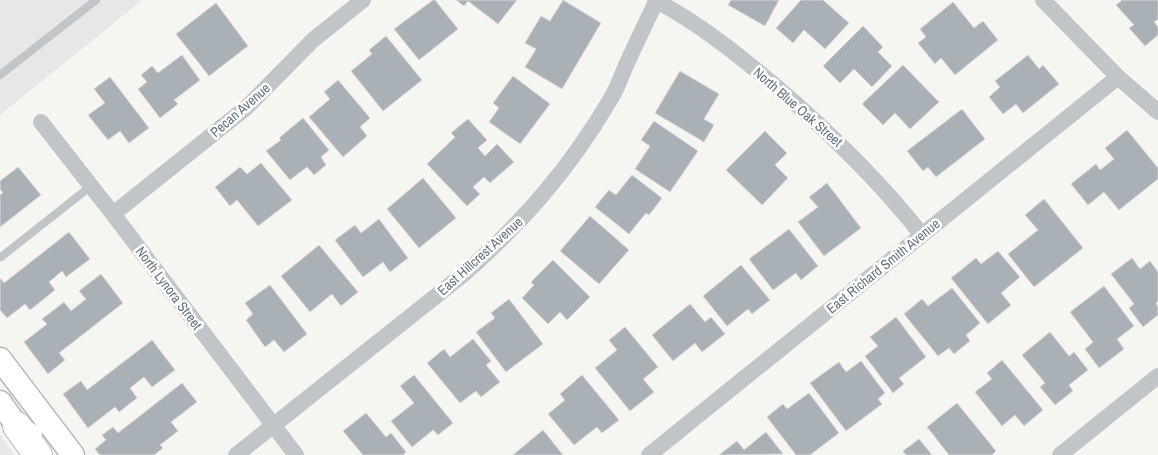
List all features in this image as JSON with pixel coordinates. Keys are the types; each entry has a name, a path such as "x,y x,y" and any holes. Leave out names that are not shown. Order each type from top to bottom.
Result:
{"highway":[{"path":"17,426 38,455"}],"main road":[{"path":"0,359 73,455"},
{"path":"0,402 17,426 44,442 54,455"}],"street":[{"name":"Pecan Avenue","path":"113,214 247,107 314,40 363,0"},
{"name":"North Blue Oak Street","path":"656,0 680,14 724,45 805,111 848,151 922,235"},
{"name":"East Hillcrest Avenue","path":"236,455 464,273 497,245 529,212 555,182 581,146 611,98 656,0"},
{"path":"1043,0 1118,77 1158,112"},
{"name":"East Richard Smith Avenue","path":"649,455 1118,77"},
{"name":"North Lynora Street","path":"41,122 296,455"},
{"path":"1060,455 1158,376"}],"lane":[{"path":"0,75 96,0"},
{"path":"1,257 91,186"}],"shaded area":[{"path":"0,0 142,0 0,115"},
{"path":"0,435 15,455 0,455"}],"building":[{"path":"435,0 458,29 419,60 394,29"},
{"path":"456,0 517,0 498,24 468,1 464,6"},
{"path":"563,0 601,23 562,89 525,67 536,49 525,43 541,16 550,21"},
{"path":"731,0 779,0 765,26 728,5"},
{"path":"801,0 823,0 849,23 825,49 804,30 793,43 776,28"},
{"path":"1122,0 1158,0 1158,19 1154,22 1158,27 1158,35 1145,46 1129,28 1134,25 1116,5"},
{"path":"953,2 974,28 983,21 998,40 955,75 941,58 935,64 918,43 926,37 920,29"},
{"path":"216,3 248,46 209,76 176,34"},
{"path":"863,26 883,47 878,52 892,66 872,87 854,69 840,83 823,66"},
{"path":"386,36 422,80 383,111 351,71 372,54 369,50"},
{"path":"182,55 200,80 174,100 178,104 160,118 138,89 147,82 141,75 152,66 158,73"},
{"path":"1028,55 1039,69 1043,65 1059,84 1023,113 1016,104 1003,114 989,97 1000,87 995,81"},
{"path":"903,65 939,102 910,129 895,113 883,125 862,104"},
{"path":"680,71 719,94 704,119 714,125 704,142 655,113"},
{"path":"513,76 550,104 520,144 489,122 499,108 493,103"},
{"path":"110,77 149,128 129,143 120,131 108,140 88,115 105,103 94,89"},
{"path":"338,80 370,118 360,127 367,136 343,157 309,117 330,99 324,92"},
{"path":"962,109 985,139 936,177 928,167 923,171 907,151"},
{"path":"303,118 329,150 321,157 326,165 314,175 307,167 290,180 266,151 281,140 279,138"},
{"path":"468,119 487,140 478,148 485,156 497,144 514,162 490,183 484,177 473,187 480,194 467,206 427,164 455,137 451,133"},
{"path":"654,121 698,151 670,192 635,169 650,146 641,140"},
{"path":"1127,130 1158,168 1158,179 1119,210 1104,192 1088,205 1071,184 1096,164 1100,170 1114,159 1105,148"},
{"path":"765,131 787,153 775,165 788,178 762,205 726,170"},
{"path":"261,163 292,200 258,226 237,200 230,206 215,187 240,167 247,174"},
{"path":"18,167 41,195 0,227 0,195 3,193 0,189 0,181"},
{"path":"632,175 662,198 649,215 646,213 629,234 595,207 609,190 616,195"},
{"path":"423,178 456,218 419,248 387,209"},
{"path":"827,183 861,228 824,256 798,222 818,207 809,197"},
{"path":"1044,199 1083,248 1034,287 1008,254 1038,230 1025,215"},
{"path":"590,216 629,250 599,284 560,251"},
{"path":"379,219 408,258 390,272 383,262 363,277 335,240 355,225 361,233"},
{"path":"789,229 818,266 801,280 796,273 773,290 749,259"},
{"path":"69,232 90,259 66,277 62,271 49,282 55,290 30,310 25,304 7,318 0,310 0,278 4,283"},
{"path":"319,245 358,292 341,306 332,294 310,312 281,276"},
{"path":"998,251 1020,277 1001,293 1011,305 988,324 951,278 976,258 981,264"},
{"path":"1132,258 1140,269 1150,261 1158,272 1158,301 1156,303 1158,315 1143,327 1129,308 1134,304 1111,274"},
{"path":"553,260 590,297 567,320 560,312 548,324 522,298 534,285 531,282"},
{"path":"741,265 770,300 752,314 748,309 727,326 703,296"},
{"path":"101,274 123,303 59,353 65,360 48,374 24,342 47,324 42,319 64,302 71,311 86,299 79,291"},
{"path":"270,285 307,334 284,352 274,340 265,347 246,320 253,314 245,303"},
{"path":"1104,286 1134,326 1117,339 1124,349 1099,368 1085,349 1093,342 1070,312"},
{"path":"952,288 980,323 966,335 970,341 954,354 949,348 938,356 904,314 922,299 928,306"},
{"path":"509,299 543,344 506,372 476,332 495,318 491,313"},
{"path":"690,304 705,322 711,317 725,334 702,352 695,343 673,361 652,335"},
{"path":"896,317 926,357 899,378 904,384 893,393 865,356 878,346 870,337"},
{"path":"625,327 658,367 643,379 654,392 630,411 595,368 617,350 609,340"},
{"path":"1050,332 1069,356 1074,352 1088,370 1069,385 1073,391 1055,405 1040,387 1045,383 1022,355"},
{"path":"473,339 491,361 486,365 500,382 481,397 476,391 460,403 427,363 444,349 450,357"},
{"path":"152,340 175,370 152,387 144,377 130,388 137,398 119,412 115,407 88,428 63,394 81,381 87,390"},
{"path":"1002,360 1043,410 1024,426 1015,415 1002,426 975,392 992,379 987,373"},
{"path":"861,361 885,393 878,399 882,404 846,431 810,383 839,362 846,372"},
{"path":"414,375 453,423 438,435 433,430 412,447 391,421 414,403 400,386"},
{"path":"582,375 619,420 602,433 597,427 574,445 548,414 565,400 560,394"},
{"path":"182,383 197,402 171,422 178,431 160,445 163,448 154,455 100,455 95,449 106,440 102,435 113,427 118,433"},
{"path":"809,393 839,433 810,455 796,455 767,417 783,404 787,409"},
{"path":"957,403 996,451 992,455 949,455 927,427"},
{"path":"366,413 386,437 391,433 406,452 403,455 363,455 343,431"},
{"path":"543,430 563,455 513,455"},
{"path":"766,432 783,454 719,455 737,441 744,450"},
{"path":"919,439 932,455 906,455 903,451"}]}
